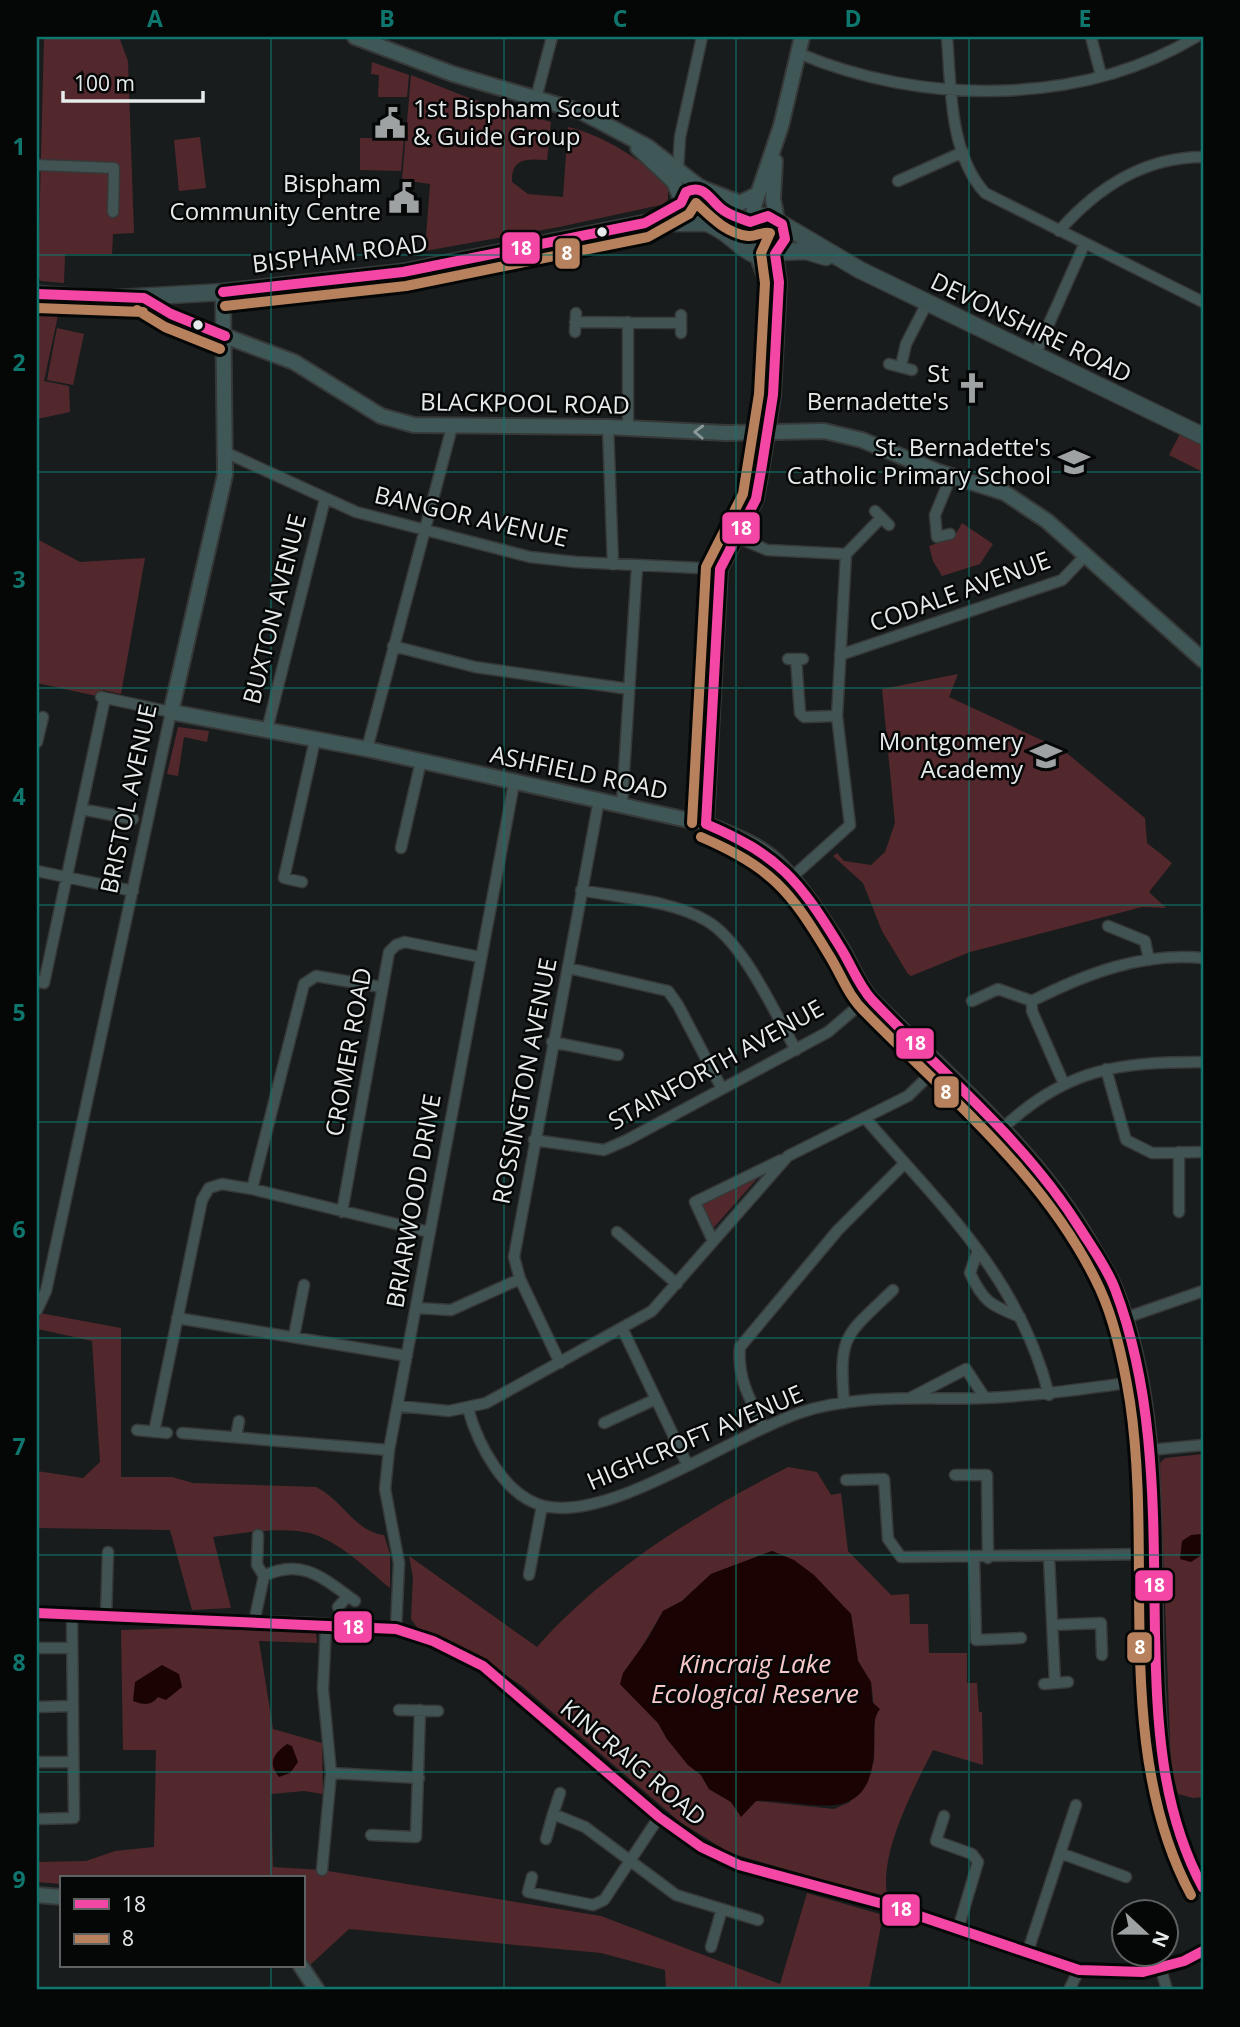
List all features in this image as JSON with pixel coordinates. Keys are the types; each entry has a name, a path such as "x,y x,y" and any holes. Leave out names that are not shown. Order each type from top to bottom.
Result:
{"main road":[{"name":"BISPHAM ROAD","path":"645,223 681,201 690,189 703,189"},
{"path":"703,189 724,211 752,221"},
{"path":"681,201 687,213 718,228 754,253 777,253 785,239 780,222 763,216 752,221 744,235 754,253"},
{"name":"DEVONSHIRE ROAD","path":"780,222 839,259 1203,436"},
{"name":"BISPHAM ROAD","path":"37,294 102,299 223,292 403,272 645,223 704,223"},
{"name":"DEVONSHIRE ROAD","path":"777,253 806,251 839,259"}],"street":[{"path":"536,99 552,37"},
{"path":"678,169 680,137 702,37"},
{"path":"752,221 758,194 775,146 802,37"},
{"path":"947,37 952,92 962,152 969,170 985,193 1084,245 1203,302"},
{"path":"1091,37 1101,75"},
{"path":"798,53 832,68 885,82 952,92 1046,86 1101,75 1130,67 1196,37"},
{"path":"361,38 453,74 582,112 657,152 703,189 740,203 758,194"},
{"path":"625,134 674,182 681,201"},
{"path":"657,152 671,148 680,137"},
{"path":"775,146 773,191 780,222"},
{"path":"898,181 962,152"},
{"path":"1059,231 1085,201 1118,179 1153,165 1203,157"},
{"path":"37,165 114,168 113,212"},
{"path":"1035,355 1084,245"},
{"path":"754,253 770,284 777,311"},
{"path":"706,824 720,569 756,499 773,395 779,282 777,253"},
{"name":"BRISTOL AVENUE","path":"37,1310 48,1281 225,475 223,292"},
{"name":"BLACKPOOL ROAD","path":"144,298 171,314 294,362 381,416 414,425 842,434 951,476 1005,493 1045,520 1203,660"},
{"path":"901,366 906,344 926,303"},
{"path":"575,322 681,324"},
{"path":"628,322 628,429"},
{"path":"889,364 912,370"},
{"path":"367,749 452,427"},
{"path":"608,427 613,565"},
{"name":"BANGOR AVENUE","path":"226,453 356,513 530,557 613,565 720,569"},
{"path":"950,534 937,537 935,519 951,476"},
{"name":"BUXTON AVENUE","path":"267,730 325,499"},
{"path":"791,878 850,825 836,716 846,554 882,518"},
{"path":"736,537 757,548 846,554"},
{"name":"CODALE AVENUE","path":"840,654 1062,580 1086,555"},
{"path":"622,804 637,566"},
{"path":"393,646 475,667 629,689"},
{"path":"796,659 800,713 804,717 836,716"},
{"name":"ASHFIELD ROAD","path":"81,808 103,697 367,749 706,824 763,852 791,878 827,926 869,996 1003,1128 1079,1225 1114,1286 1142,1381 1149,1450 1160,1738 1165,1784 1178,1837 1203,1888"},
{"path":"37,742 43,717"},
{"path":"302,882 284,878 315,740"},
{"path":"401,848 421,761"},
{"name":"BRIARWOOD DRIVE","path":"396,1629 399,1563 385,1489 389,1450 514,783"},
{"name":"ROSSINGTON AVENUE","path":"560,1363 520,1279 514,1257 599,800"},
{"path":"37,981 44,983 81,808 133,819"},
{"path":"37,871 133,891"},
{"path":"581,890 682,910 709,922 739,952 796,1050"},
{"path":"1108,926 1144,941 1149,960"},
{"name":"CROMER ROAD","path":"342,1212 389,953 396,945 405,942 480,957"},
{"path":"972,1000 998,989 1032,1001 1084,975 1149,960 1203,958"},
{"path":"568,968 667,991 678,1005 722,1090"},
{"path":"251,1189 304,984 316,976 381,987"},
{"name":"STAINFORTH AVENUE","path":"534,1140 604,1150 828,1032 869,996"},
{"path":"1032,1001 1032,1012 1064,1083"},
{"path":"552,1042 612,1057"},
{"path":"1003,1128 1028,1105 1064,1083 1106,1069 1142,1062 1203,1062"},
{"path":"713,1241 695,1202 908,1096 941,1064"},
{"path":"1106,1069 1126,1140 1152,1153 1203,1152"},
{"path":"865,1118 950,1212 1011,1297 1038,1353 1049,1395"},
{"path":"1179,1152 1179,1212"},
{"path":"398,1406 449,1411 486,1404 652,1311 788,1156"},
{"path":"764,1427 744,1388 738,1368 740,1347 838,1230 904,1164"},
{"path":"154,1432 202,1200 209,1188 222,1184 251,1189 429,1232"},
{"path":"617,1232 677,1284"},
{"path":"978,1250 970,1273 979,1292 988,1304 1020,1317"},
{"path":"416,1308 451,1310 520,1279"},
{"path":"294,1336 304,1285"},
{"path":"844,1403 841,1358 847,1335 892,1290"},
{"path":"1125,1318 1203,1291"},
{"path":"177,1318 407,1356"},
{"path":"622,1329 687,1464"},
{"name":"HIGHCROFT AVENUE","path":"906,1400 966,1369 985,1398"},
{"name":"HIGHCROFT AVENUE","path":"542,1506 585,1508 610,1501 764,1427 801,1412 844,1403 1049,1395 1142,1381"},
{"path":"604,1423 654,1400"},
{"path":"468,1409 484,1450 502,1475 523,1495 542,1506 529,1575"},
{"path":"236,1437 239,1421"},
{"path":"137,1430 167,1433"},
{"path":"182,1433 389,1450"},
{"path":"1149,1450 1203,1445"},
{"path":"955,1475 987,1475 988,1558"},
{"path":"846,1480 884,1479 888,1539 901,1556 988,1558 1152,1554"},
{"path":"254,1622 264,1576 257,1565 258,1535"},
{"path":"106,1617 107,1552"},
{"path":"1049,1557 1053,1625 1050,1683 1068,1682"},
{"path":"974,1558 976,1640 1021,1637"},
{"path":"264,1576 290,1566 323,1578 352,1599 338,1607"},
{"name":"KINCRAIG ROAD","path":"37,1614 396,1629 433,1641 483,1666 659,1817 701,1847 739,1865 882,1904 1079,1970 1131,1974 1161,1969 1203,1951"},
{"path":"37,1819 74,1818 72,1616"},
{"path":"1053,1625 1101,1623 1102,1655"},
{"path":"322,1870 331,1773 323,1689 326,1624"},
{"path":"37,1648 72,1648"},
{"path":"37,1707 72,1706"},
{"path":"399,1710 438,1711"},
{"path":"370,1835 416,1837 421,1710"},
{"path":"37,1762 73,1762"},
{"path":"331,1773 419,1778"},
{"path":"546,1839 560,1793"},
{"path":"1028,1951 1076,1805"},
{"path":"554,1814 585,1827 676,1895 758,1920"},
{"path":"932,1853 944,1816"},
{"path":"532,1877 528,1892 593,1905 604,1900 659,1817"},
{"path":"936,1841 972,1854 978,1862 958,1928"},
{"path":"311,1846 325,1847"},
{"path":"1060,1853 1126,1877"},
{"path":"37,1895 60,1897"},
{"path":"711,1947 722,1909"},
{"path":"302,1968 317,1990"},
{"path":"1161,1969 1167,1990"},
{"path":"1069,1990 1079,1970"}],"shaded area":[{"path":"44,37 119,37 128,61 134,233 113,234 112,254 65,254 64,283 41,281 38,277"},
{"path":"372,62 409,75 407,97 378,97 379,75 371,74"},
{"path":"411,75 469,98 551,122 547,160 522,161 512,174 512,182 528,194 563,197 568,127 609,142 634,158 668,185 668,199 665,204 559,227 425,251 430,184 402,180"},
{"path":"200,137 206,188 179,191 174,140"},
{"path":"360,138 404,138 401,171 360,170"},
{"path":"37,305 60,306 44,381 69,386 70,412 37,419"},
{"path":"57,328 84,334 73,385 47,380"},
{"path":"1180,434 1203,443 1203,472 1169,455"},
{"path":"741,468 753,470 749,493 742,514 731,524"},
{"path":"962,523 993,544 980,564 942,576 933,561 929,546 954,537"},
{"path":"37,539 80,562 145,558 121,694 103,690 101,697 37,683"},
{"name":"Montgomery Academy","path":"958,674 949,697 1063,750 1145,818 1147,843 1172,863 1149,892 1166,908 1142,907 970,952 911,976 908,974 882,931 863,883 833,856 837,853 844,861 871,865 885,852 895,823 882,689"},
{"path":"178,727 209,731 207,742 184,737 178,776 167,774"},
{"path":"762,1173 709,1233 695,1202"},
{"path":"40,1313 121,1328 121,1477 172,1477 193,1483 316,1487 365,1528 384,1535 390,1554 390,1588 346,1552 316,1535 279,1530 251,1532 213,1537 231,1608 192,1610 170,1530 37,1528 37,1471 83,1478 100,1462 92,1341 38,1329"},
{"path":"1203,1454 1203,1797 1193,1798 1178,1794 1171,1768 1160,1463 1165,1458"},
{"path":"788,1467 817,1472 831,1495 841,1493 848,1551 891,1595 909,1594 910,1624 928,1624 929,1653 967,1653 967,1683 977,1683 979,1712 982,1712 983,1765 933,1750 892,1843 886,1882 888,1899 730,1853 680,1822 522,1686 469,1651 419,1630 411,1619 413,1577 409,1556 537,1647 592,1593 654,1545 720,1504","holes":["772,1551 851,1614 858,1661 871,1682 875,1715 874,1761 850,1802 834,1809 756,1801 741,1816 731,1802 709,1789 701,1775 688,1765 667,1739 658,1723 620,1684 663,1611 682,1601 711,1574"]},
{"path":"190,1628 316,1633 317,1643 259,1641 273,1729 322,1743 323,1794 304,1791 271,1794 273,1867 322,1870 601,1916 780,1984 807,1893 883,1915 869,1988 666,1990 665,1970 601,1953 349,1929 309,1966 304,1958 304,1876 60,1876 60,1884 37,1882 37,1862 86,1861 115,1851 154,1847 156,1750 123,1750 121,1630"}],"water":[{"path":"1202,1534 1203,1554 1191,1562 1180,1559 1182,1541 1191,1535"},
{"name":"Kincraig Lake Ecological Reserve","path":"772,1551 794,1560 814,1575 851,1614 858,1661 871,1682 872,1702 880,1709 874,1724 870,1776 861,1793 848,1802 832,1805 756,1801 741,1817 731,1802 709,1789 701,1775 688,1765 667,1739 658,1723 620,1684 623,1673 649,1637 663,1611 682,1601 711,1574"},
{"path":"162,1665 179,1674 182,1687 166,1700 158,1697 147,1704 133,1701 135,1682"},
{"path":"287,1744 292,1746 298,1762 290,1773 279,1777 273,1763 279,1751"}],"transit line":[{"name":"18","path":"223,292 403,272 645,223 681,203 686,192 693,190 703,191 723,210 736,217 750,222 768,216 782,224 785,239 775,254 779,282 773,395 756,499 720,569 706,824"},
{"name":"8","path":"225,306 406,286 648,237 689,214 696,203 719,224 733,232 748,236 770,233 761,253 765,283 759,394 743,494 706,567 692,823"},
{"name":"18","path":"37,294 144,298"},
{"name":"18","path":"144,298 171,314 225,336"},
{"name":"8","path":"37,308 143,312"},
{"name":"8","path":"137,310 165,327 220,349"},
{"name":"18","path":"706,824 731,835 770,859 799,887 867,994 1035,1167 1059,1197 1112,1281 1129,1331 1146,1416 1153,1503 1157,1700 1164,1764 1178,1827 1203,1888"},
{"name":"8","path":"701,837 762,870 790,897 815,932 859,1006 963,1108 1025,1175 1078,1248 1100,1289 1119,1344 1130,1402 1139,1526 1143,1717 1152,1778 1167,1838 1191,1895"},
{"name":"18","path":"37,1613 396,1629 433,1641 483,1666 659,1817 701,1847 739,1865 887,1905 1079,1970 1143,1972 1184,1961 1203,1951"}],"place":[{"name":"1st Bispham Scout & Guide Group","path":"390,123"},
{"name":"Bispham Community Centre","path":"404,198"},
{"name":"St Bernadette's","path":"972,388"},
{"name":"St. Bernadette's Catholic Primary School","path":"1074,462"},
{"name":"Montgomery Academy","path":"1046,756"}]}
